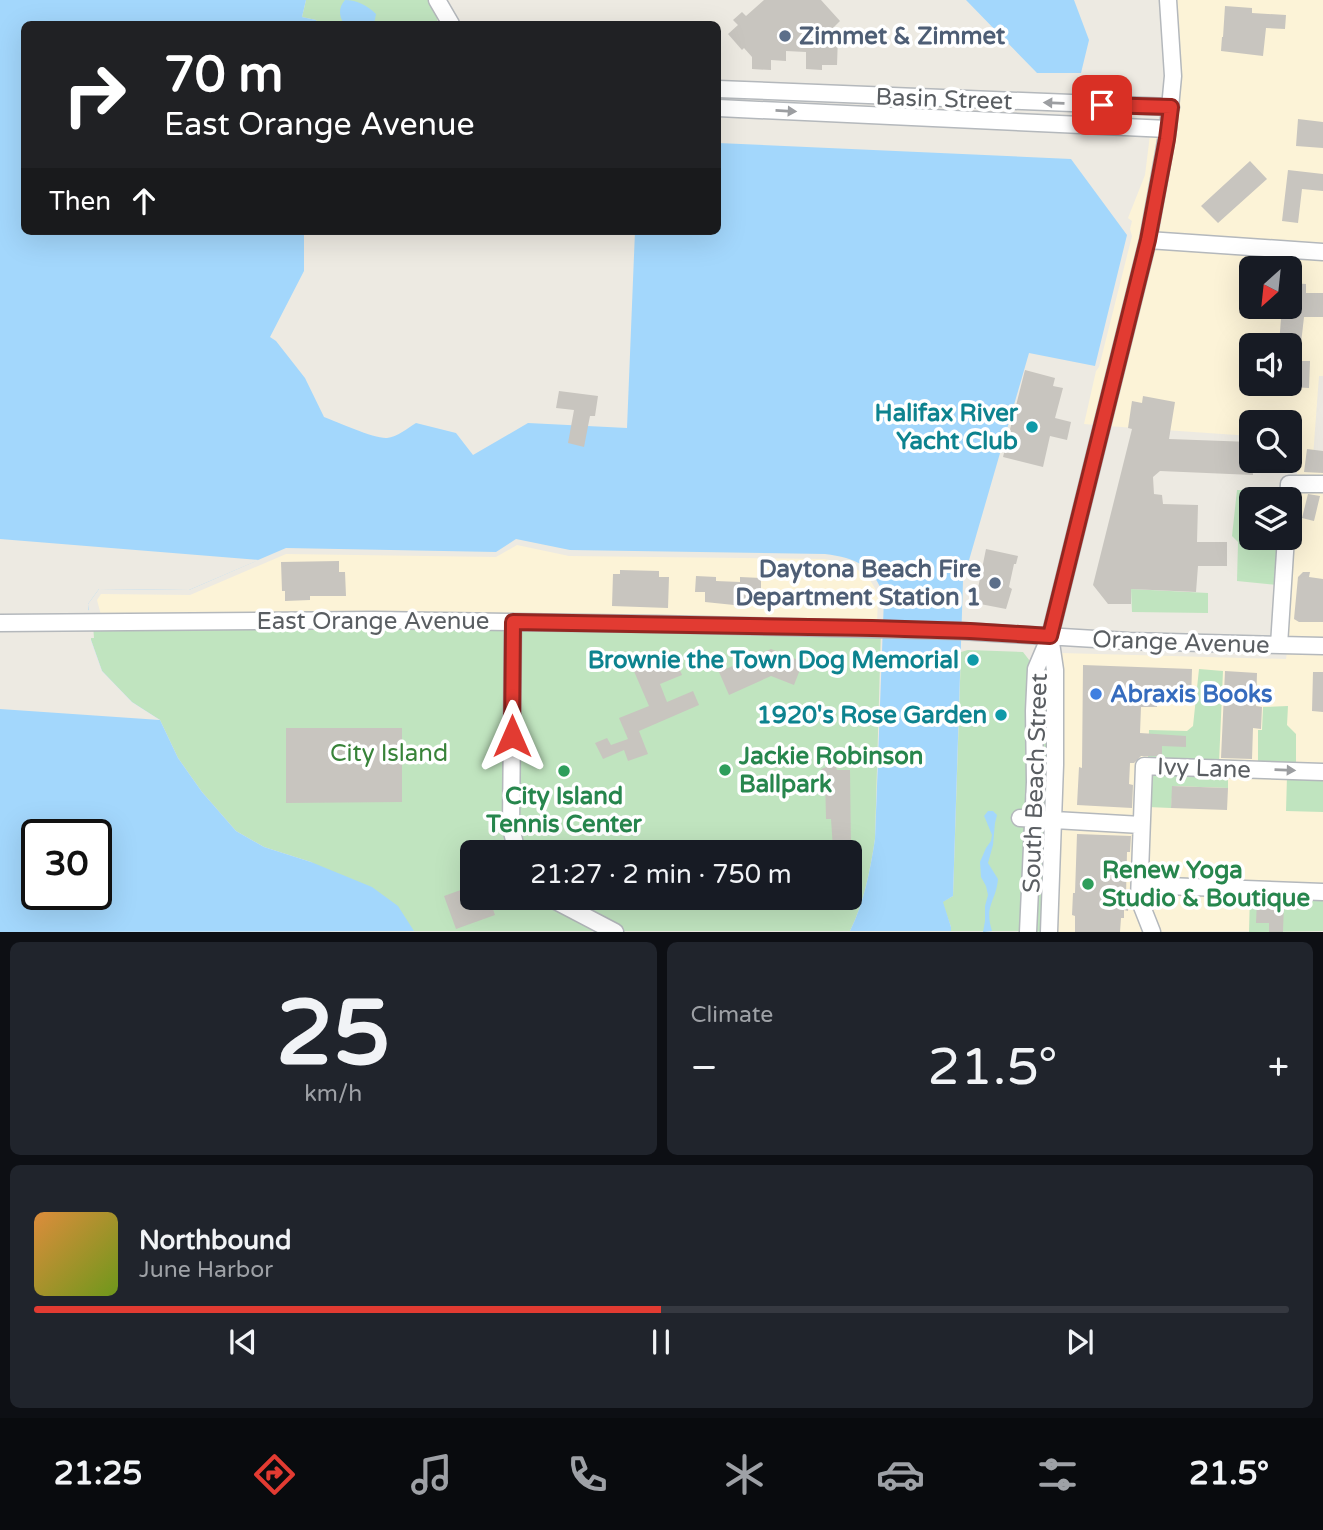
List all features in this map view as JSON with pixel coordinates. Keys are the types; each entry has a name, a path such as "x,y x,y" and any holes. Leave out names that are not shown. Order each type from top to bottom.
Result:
{"street":[{"path":"436,0 438,21"},
{"path":"436,0 449,21"},
{"name":"South Beach Street","path":"1028,932 1027,819 1036,669 1050,636 1148,240 1171,107 1173,76 1168,0"},
{"name":"Basin Street","path":"721,89 1171,107"},
{"path":"758,91 758,110"},
{"path":"827,94 827,113"},
{"path":"976,100 976,120"},
{"name":"Basin Street","path":"721,108 1168,129"},
{"path":"1148,240 1323,253"},
{"path":"1302,488 1323,484"},
{"path":"1279,645 1285,550"},
{"name":"East Orange Avenue","path":"0,623 373,620 872,628"},
{"path":"513,622 511,828 514,840"},
{"name":"Orange Avenue","path":"872,628 1129,641 1323,646"},
{"name":"South Beach Street","path":"1049,932 1055,670 1050,636"},
{"name":"Ivy Lane","path":"1152,932 1139,899 1144,766 1323,772"},
{"path":"1027,819 1142,825"},
{"path":"1140,886 1323,892"},
{"path":"574,910 615,932"}],"shaded area":[{"path":"1174,0 1323,0 1323,246 1155,234"},
{"path":"1150,135 1161,135 1142,240 1096,425 1084,424 1132,236 1132,221 1128,218 1145,175"},
{"path":"1152,247 1280,256 1239,256 1239,319 1302,319 1302,258 1323,259 1323,376 1319,376 1312,470 1323,471 1323,478 1297,477 1297,473 1302,473 1302,410 1239,410 1239,435 1107,426"},
{"path":"1302,490 1323,491 1323,640 1287,639 1292,550 1302,550"},
{"path":"517,545 569,556 824,559 841,562 853,566 870,580 876,590 877,622 101,615 97,600 101,594 190,595 286,554 496,557"},
{"path":"1287,652 1323,653 1323,931 1055,932 1061,765 1061,653 1286,659"}],"green space":[{"path":"306,0 434,0 438,21 316,21 302,17"},
{"path":"1239,490 1239,550 1278,550 1277,585 1237,581 1238,542 1232,536"},
{"path":"1131,589 1208,593 1208,613 1132,612"},
{"name":"City Island","path":"89,625 881,629 875,839 869,875 862,899 862,840 460,840 460,910 859,910 850,931 414,931 311,862 264,847 236,831 202,792 178,758 160,720 132,703 102,671 91,640"},
{"path":"961,652 1023,652 1036,669 1028,931 951,931 942,902 953,896"},
{"path":"1046,664 1044,731 1049,758 1043,931 1034,932 1042,674"},
{"path":"1199,669 1223,671 1219,763 1148,760 1149,730 1187,731 1193,726"},
{"path":"1288,706 1287,725 1296,734 1296,765 1258,765 1258,730 1262,730 1263,707"},
{"path":"1149,772 1228,774 1228,788 1173,786 1171,808 1148,807"},
{"path":"1287,776 1323,777 1323,812 1286,811"},
{"path":"1250,894 1323,894 1323,931 1249,932"}],"water":[{"path":"0,0 306,0 302,17 316,21 21,21 21,235 304,235 304,271 270,337 305,378 324,417 381,438 395,436 416,423 456,433 473,455 528,423 627,428 635,235 721,235 721,143 1071,159 1127,235 1095,366 1029,353 963,581 953,896 943,902 951,931 850,931 859,910 862,910 875,839 884,598 870,571 855,561 825,554 570,550 516,539 496,552 286,548 189,590 99,589 88,604 91,640 102,671 132,702 160,720 178,758 202,792 236,831 264,847 311,862 372,887 398,906 414,931 0,932"},
{"path":"345,0 358,2 376,14 375,21 342,21 341,6"},
{"path":"966,0 1074,0 1089,40 1081,73 1037,73"},
{"path":"988,811 997,815 988,863 998,879 989,915 992,931 983,932 988,895 981,877 980,862 992,835 984,816"}],"pier":[{"path":"0,539 259,560 189,590 99,589 88,604 88,610 92,611 94,638 91,640 102,671 132,702 160,720 0,709"}],"building":[{"path":"764,0 821,0 840,21 832,29 838,36 837,65 822,65 822,70 806,69 806,52 786,51 786,61 771,60 771,70 752,69 752,57 728,34 738,25 733,20 742,12 746,16"},
{"path":"1225,6 1252,8 1252,13 1286,15 1285,29 1266,28 1263,56 1221,51"},
{"path":"1298,119 1323,122 1323,148 1296,146"},
{"path":"1250,161 1267,179 1218,223 1201,206"},
{"path":"1288,170 1323,174 1323,191 1302,189 1298,223 1282,221"},
{"path":"1302,284 1306,284 1306,293 1323,293 1323,317 1304,317 1302,335 1280,333 1281,319 1302,319"},
{"path":"1302,361 1310,361 1309,388 1302,388"},
{"name":"Halifax River Yacht Club","path":"1025,370 1055,378 1053,386 1063,388 1055,418 1071,422 1067,440 1050,436 1043,467 1003,457"},
{"path":"559,391 598,396 595,416 590,416 584,447 568,443 574,410 556,408"},
{"path":"1143,396 1175,402 1169,439 1239,442 1239,473 1253,475 1160,471 1153,477 1154,494 1162,495 1163,504 1198,505 1197,542 1227,542 1227,566 1198,566 1196,592 1131,589 1131,604 1108,604 1093,585 1132,429 1128,428 1132,401 1142,403"},
{"path":"1307,449 1323,451 1323,473 1304,472"},
{"path":"1308,494 1320,496 1314,521 1302,518"},
{"name":"Daytona Beach Fire Department Station 1","path":"986,549 1018,556 1014,564 1009,587 1012,589 1006,609 975,603"},
{"path":"339,561 339,572 345,572 346,596 310,596 310,600 285,601 281,562"},
{"path":"620,570 659,571 659,577 669,577 668,608 612,606 613,574 620,574"},
{"path":"1303,572 1310,572 1309,577 1323,579 1323,622 1299,622 1294,619 1298,577"},
{"path":"696,576 716,577 716,581 740,582 740,577 761,578 761,594 750,594 749,603 734,602 734,605 705,602 705,592 695,592"},
{"path":"771,649 803,662 794,685 771,676 729,695 719,672"},
{"path":"673,654 682,675 660,684 667,702 693,691 699,705 639,731 648,754 628,761 624,750 603,759 595,743 607,738 611,745 628,739 619,718 649,706 633,669"},
{"path":"1083,665 1192,669 1191,700 1179,699 1179,704 1157,703 1157,707 1141,707 1140,733 1186,736 1186,747 1162,746 1162,756 1141,756 1134,763 1130,763 1132,808 1077,805 1079,767 1082,768"},
{"path":"1225,671 1257,673 1256,706 1262,707 1261,729 1253,728 1252,759 1221,758"},
{"path":"1313,672 1323,672 1323,712 1312,711"},
{"path":"286,728 402,728 402,802 286,803"},
{"path":"835,764 837,770 850,770 851,840 832,840 831,819 826,819 825,775 821,769"},
{"path":"1172,786 1228,788 1227,810 1171,808"},
{"path":"1077,834 1131,836 1130,852 1127,852 1128,911 1124,910 1120,932 1075,932 1075,916 1072,915"},
{"path":"460,890 460,910 493,910 495,915 456,929 444,896"},
{"path":"1257,900 1284,902 1283,932 1269,932 1269,923 1256,923"}],"place":[{"name":"Zimmet & Zimmet","path":"785,36"},
{"name":"Halifax River Yacht Club","path":"1032,427"},
{"name":"Daytona Beach Fire Department Station 1","path":"995,583"},
{"name":"Brownie the Town Dog Memorial","path":"973,660"},
{"name":"Abraxis Books","path":"1096,694"},
{"name":"1920's Rose Garden","path":"1001,715"},
{"name":"Jackie Robinson Ballpark","path":"725,770"},
{"name":"City Island Tennis Center","path":"564,771"},
{"name":"Renew Yoga Studio & Boutique","path":"1088,884"}],"route":[{"path":"512,736 513,622 872,628 1050,636 1148,240 1171,107 1102,105"}]}
